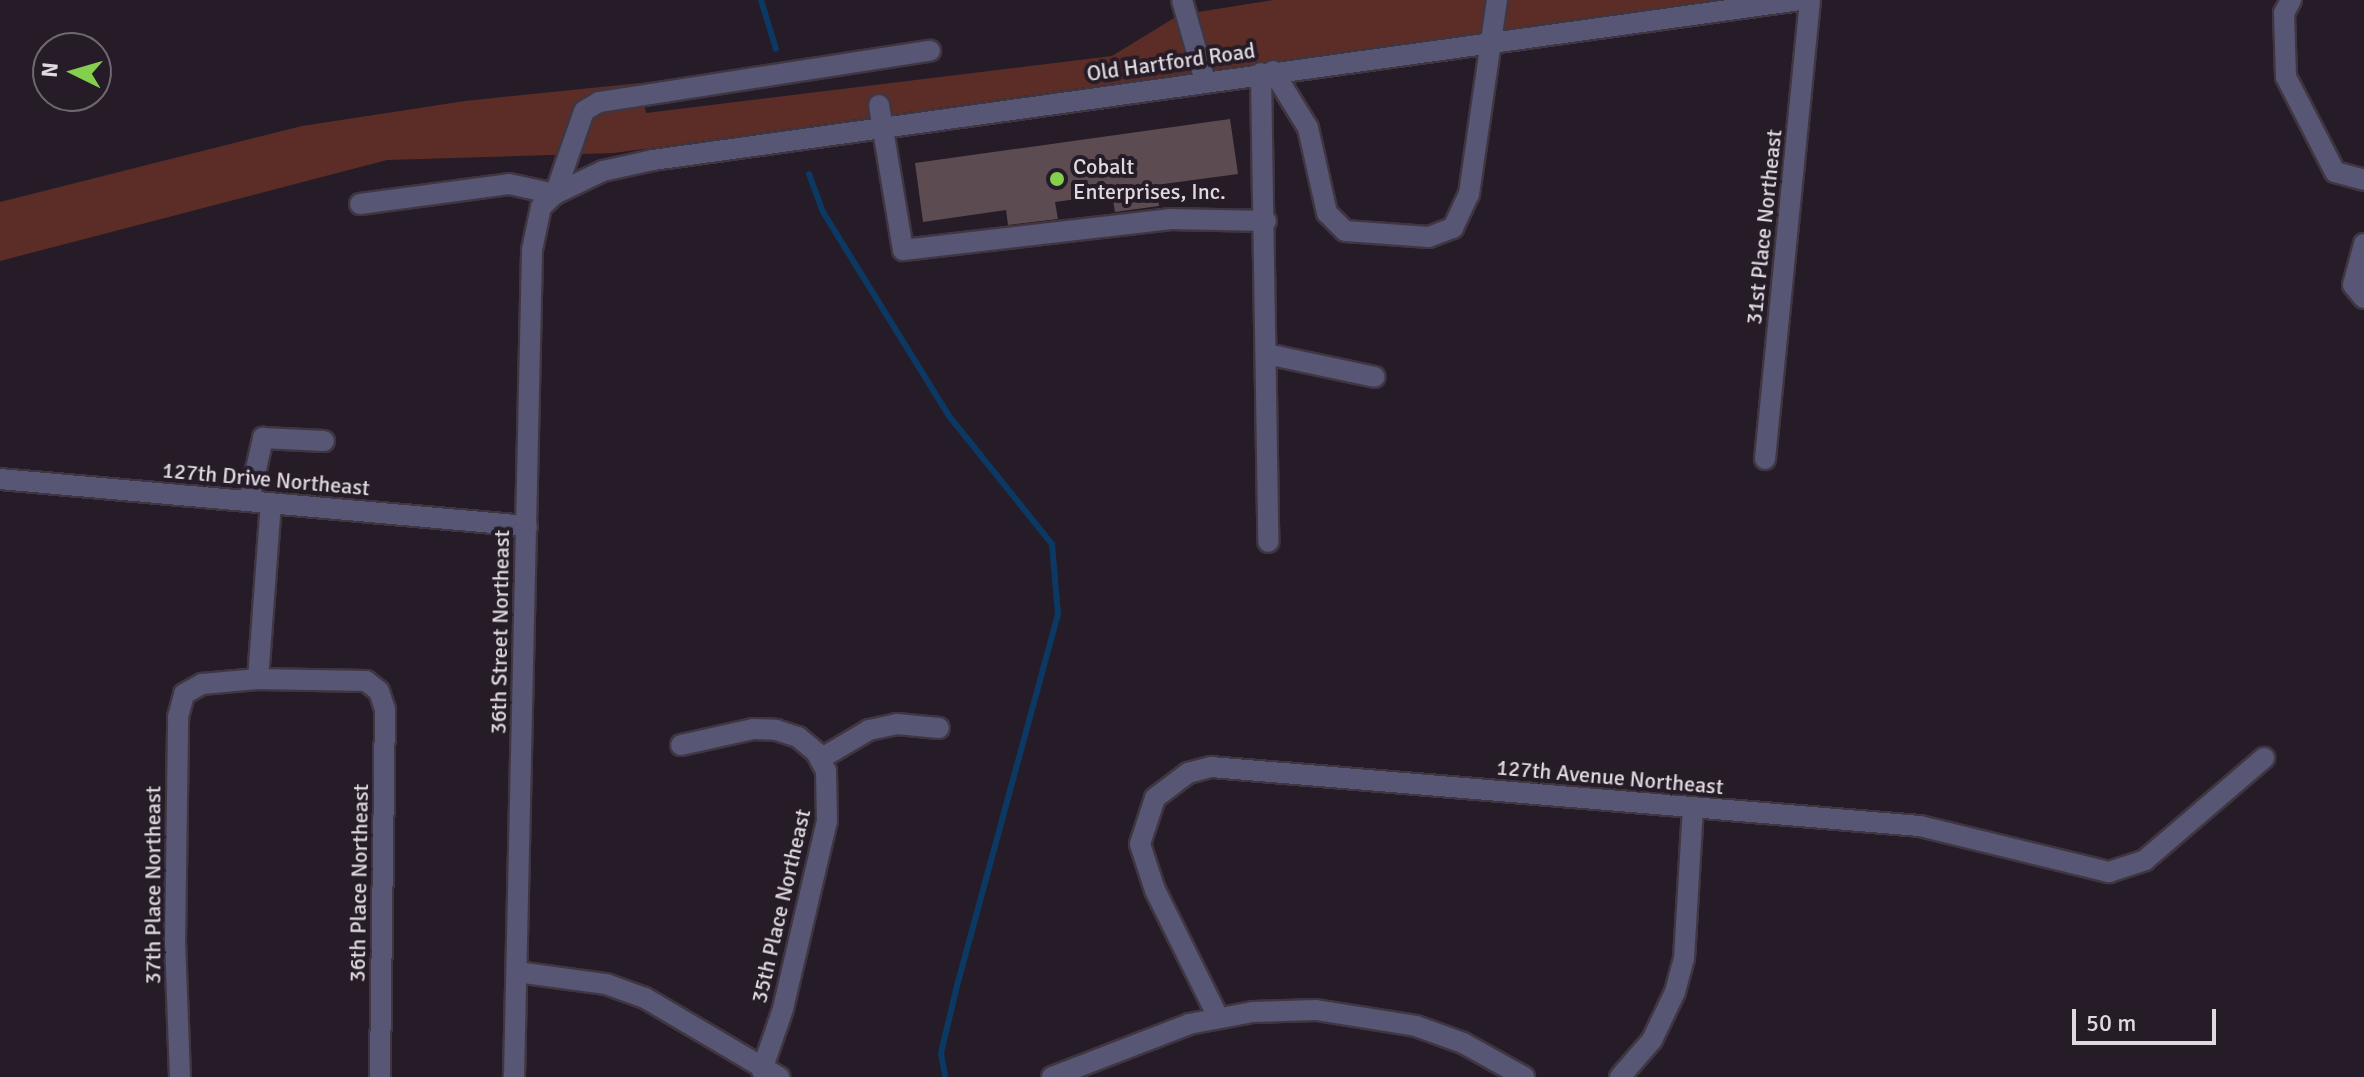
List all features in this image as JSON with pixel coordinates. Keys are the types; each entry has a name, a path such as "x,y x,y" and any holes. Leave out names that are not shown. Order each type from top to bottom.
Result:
{"street":[{"path":"1182,0 1205,81"},
{"path":"1267,72 1308,128 1327,213 1345,231 1429,237 1453,228 1469,194 1497,0"},
{"name":"Old Hartford Road","path":"555,194 603,171 653,160 1492,40 1800,0"},
{"name":"31st Place Northeast","path":"1765,459 1810,0"},
{"path":"2291,0 2284,13 2286,77 2335,172 2364,180"},
{"name":"36th Street Northeast","path":"514,1077 532,250 541,207 555,194 584,111 599,102 930,51"},
{"path":"1267,72 1268,542"},
{"path":"879,105 903,250 1169,219 1266,221"},
{"path":"360,204 509,184 555,194"},
{"path":"2364,244 2353,285 2364,298"},
{"path":"1267,354 1375,377"},
{"path":"249,501 263,438 324,441"},
{"name":"127th Drive Northeast","path":"0,479 527,526"},
{"path":"258,679 271,503"},
{"name":"36th Place Northeast","path":"258,679 366,681 379,691 385,709 380,1077"},
{"name":"37th Place Northeast","path":"180,1077 175,943 178,717 184,694 202,684 258,679"},
{"path":"681,745 753,729 776,730 798,737 820,759 869,730 911,724 939,728"},
{"name":"127th Avenue Northeast","path":"1218,1017 1155,890 1140,844 1155,798 1188,773 1232,765 1934,828 2109,872 2145,860 2264,758"},
{"name":"35th Place Northeast","path":"770,1074 827,821 830,792 820,759"},
{"path":"1620,1077 1652,1040 1675,992 1684,959 1693,808"},
{"path":"517,972 606,984 645,998 770,1074"},
{"path":"1052,1077 1094,1070 1162,1033 1218,1017 1316,1010 1369,1015 1463,1043 1524,1077"}],"shaded area":[{"path":"1273,0 1714,0 614,153 387,160 0,261 0,202 302,126 465,101 640,83 646,113 1112,56 1179,15"}],"building":[{"name":"Cobalt Enterprises, Inc.","path":"1230,119 1238,174 1156,185 1159,206 1115,212 1112,194 1055,202 1058,219 1008,225 1006,210 923,222 915,163"}],"waterway":[{"path":"761,0 776,49"},
{"path":"809,174 823,212 949,416 1052,544 1058,614 956,990 941,1053 945,1075"}],"place":[{"name":"Cobalt Enterprises, Inc.","path":"1057,179"}]}
